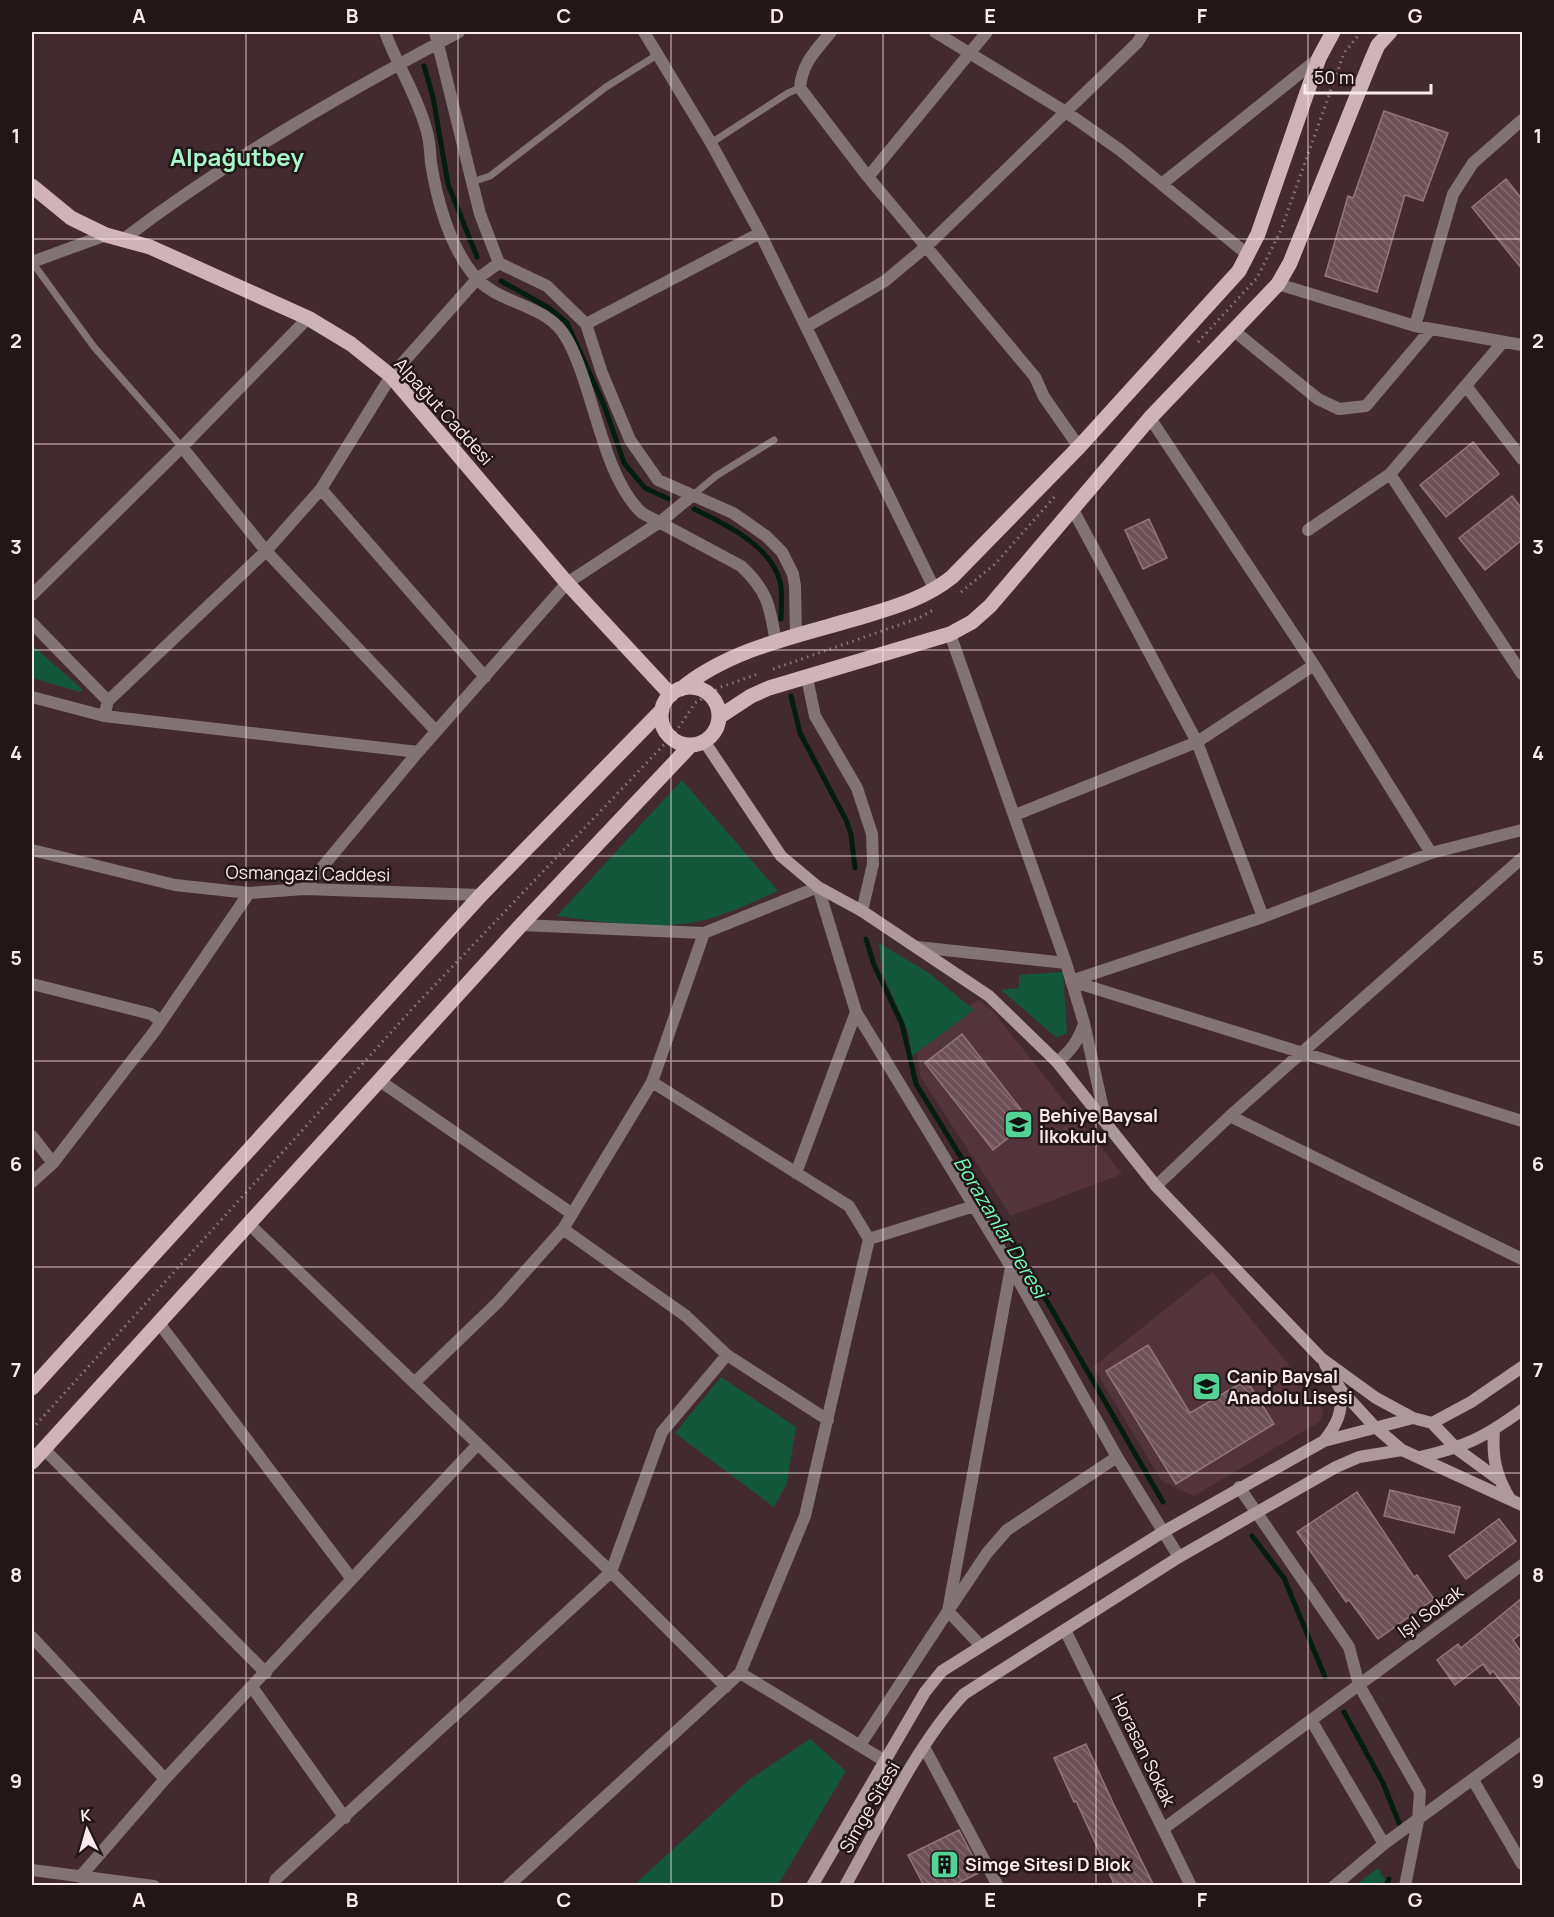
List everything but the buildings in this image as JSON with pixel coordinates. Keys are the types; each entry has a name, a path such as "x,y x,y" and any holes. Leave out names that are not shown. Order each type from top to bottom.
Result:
{"main road":[{"path":"32,1462 521,925 698,743 712,735 719,717 751,696 950,634 972,622 990,606 1150,418 1278,284 1290,263 1378,45 1390,32"},
{"path":"32,1388 481,895 662,710 676,692 717,664 896,606 935,590 952,578 1079,447 1239,271 1248,255 1327,34"},
{"name":"Alpağut Caddesi","path":"32,186 71,218 106,235 125,238 308,318 351,344 391,376 567,584 676,692"},
{"path":"676,692 690,687 708,693 714,700 719,717"},
{"path":"662,710 663,726 668,735 676,741 698,743 769,843 781,856 818,887 918,946 989,996 1057,1062 1156,1186 1321,1358 1376,1398 1413,1418 1432,1423 1457,1449 1498,1479"},
{"path":"1321,1358 1341,1390 1374,1426 1402,1450 1522,1505"},
{"path":"1432,1423 1472,1402 1522,1367"},
{"path":"1324,1441 1339,1422 1341,1390"},
{"path":"1420,1457 1457,1449 1494,1430 1522,1410"},
{"path":"812,1886 933,1680 981,1646 1239,1487 1324,1441 1374,1426 1413,1418"},
{"path":"1494,1430 1493,1460 1498,1479 1510,1499"},
{"name":"Simge Sitesi","path":"845,1886 924,1747 946,1713 964,1694 1179,1557 1257,1511 1336,1467 1359,1457 1402,1450"}],"street":[{"path":"385,32 428,133 438,196 458,250 487,291 525,306 558,325 575,356 623,488 636,508 741,566 754,578 765,592 770,605 776,643"},
{"path":"125,238 188,190 397,64 437,37 459,32"},
{"path":"644,32 711,143 760,233 935,590"},
{"path":"831,32 808,59 801,74 800,88 868,177 928,245 1035,377 1044,398 1079,447"},
{"path":"935,32 1066,112 1163,183 1248,255"},
{"path":"868,177 968,51 987,32"},
{"path":"806,327 885,281 928,245 1137,43 1144,32"},
{"path":"437,37 480,214 499,263 547,286 586,324 606,383 630,440 643,463 658,480 733,513 758,530 782,552 793,574 795,586 796,637"},
{"path":"1163,183 1319,58"},
{"path":"1415,326 1453,194 1473,163 1522,120"},
{"path":"586,324 760,233"},
{"path":"32,262 106,235"},
{"path":"104,716 108,701 266,551 321,489 391,376 477,279 499,263"},
{"path":"1278,284 1415,326 1522,345"},
{"path":"32,595 308,318"},
{"path":"1233,330 1318,399 1339,409 1366,406 1431,329"},
{"path":"1308,531 1390,474 1503,342"},
{"path":"1466,386 1522,459"},
{"path":"1150,418 1314,665 1431,854"},
{"path":"182,447 266,551 436,731"},
{"path":"1390,474 1522,674"},
{"path":"321,489 485,677"},
{"path":"304,889 436,731 567,584 660,522 693,495"},
{"path":"1072,508 1197,742 1263,917"},
{"path":"32,623 108,701"},
{"path":"950,634 1066,963 1084,1023 1106,1122"},
{"path":"1015,815 1197,742 1314,665"},
{"path":"807,678 815,716 857,788 872,834 873,864 862,911"},
{"path":"32,698 104,716 418,752"},
{"path":"1071,981 1263,917 1431,854 1522,830"},
{"name":"Osmangazi Caddesi","path":"32,850 175,885 249,893 304,889 481,895"},
{"path":"1156,1186 1300,1053 1522,858"},
{"path":"521,925 704,933 818,887 856,1012 1011,1267 1117,1457 1179,1557"},
{"path":"32,1182 53,1162 161,1021 249,893"},
{"path":"414,1383 498,1302 563,1229 651,1082 704,933"},
{"path":"918,946 1066,963"},
{"path":"1071,981 1522,1121"},
{"path":"32,984 151,1014 161,1021"},
{"path":"796,1173 856,1012"},
{"path":"1057,1062 1078,1039 1084,1023"},
{"path":"380,1081 572,1214"},
{"path":"508,1886 740,1672 805,1516 869,1239 849,1206 651,1082"},
{"path":"1230,1116 1522,1259"},
{"path":"32,1136 53,1162"},
{"path":"869,1239 974,1206"},
{"path":"249,1224 611,1572 726,1687"},
{"path":"563,1229 686,1316 728,1355 828,1420"},
{"path":"948,1611 1011,1267"},
{"path":"159,1323 351,1578"},
{"path":"274,1886 276,1880 611,1572 662,1432 728,1355"},
{"path":"80,1877 165,1779 478,1444"},
{"path":"44,1449 266,1673"},
{"path":"860,1745 987,1553 1007,1530 1117,1457"},
{"path":"1239,1487 1349,1647 1359,1685 1420,1792 1418,1821 1406,1886"},
{"name":"Işıl Sokak","path":"1163,1829 1522,1565"},
{"path":"948,1611 981,1646"},
{"name":"Horasan Sokak","path":"1065,1630 1191,1886"},
{"path":"32,1637 165,1779"},
{"path":"740,1672 885,1761"},
{"path":"252,1687 345,1818"},
{"path":"1311,1720 1384,1844"},
{"path":"1334,1886 1384,1844 1522,1743"},
{"path":"924,1747 998,1886"},
{"path":"1473,1780 1522,1864"},
{"path":"32,1870 154,1886"}],"lane":[{"path":"472,182 490,176 606,87 657,54"},
{"path":"711,143 788,93 800,88"},
{"path":"32,262 94,347 182,447"},
{"path":"693,495 716,477 774,440"}],"shaded area":[{"name":"Behiye Baysal İlkokulu","path":"978,1000 992,1010 1122,1174 1011,1216 920,1076 916,1046"},
{"name":"Canip Baysal Anadolu Lisesi","path":"1212,1272 1322,1405 1323,1413 1319,1422 1194,1496 1162,1481 1093,1367"}],"green space":[{"path":"32,645 83,690 80,692 32,678"},
{"path":"682,780 778,891 724,914 688,923 631,924 557,916"},
{"path":"879,943 929,973 974,1010 912,1056 908,1031 882,972"},
{"path":"1063,972 1067,1034 1056,1037 1001,990 1019,988 1019,975"},
{"path":"721,1377 796,1427 787,1483 774,1507 675,1433"},
{"path":"810,1739 846,1771 778,1885 634,1885 749,1780"},
{"path":"1378,1868 1385,1880 1382,1885 1356,1885"}],"waterway":[{"name":"Borazanlar Deresi","path":"424,66 433,97 448,184 477,257"},
{"name":"Borazanlar Deresi","path":"501,281 549,308 567,323 604,405 624,463 645,488 669,499"},
{"name":"Borazanlar Deresi","path":"694,509 745,537 767,557 780,581 781,619"},
{"name":"Borazanlar Deresi","path":"791,696 800,733 846,820 851,834 855,868"},
{"name":"Borazanlar Deresi","path":"866,939 874,965 902,1024 916,1084 1007,1232 1163,1502"},
{"name":"Borazanlar Deresi","path":"1252,1536 1284,1578 1325,1677"},
{"name":"Borazanlar Deresi","path":"1344,1712 1383,1783 1399,1823"},
{"name":"Borazanlar Deresi","path":"1386,1886 1389,1879"}],"place":[{"name":"Behiye Baysal İlkokulu","path":"1018,1125"},
{"name":"Canip Baysal Anadolu Lisesi","path":"1206,1386"},
{"name":"Simge Sitesi D Blok","path":"944,1864"}],"district":[{"name":"Alpağutbey","path":"237,156"}]}
